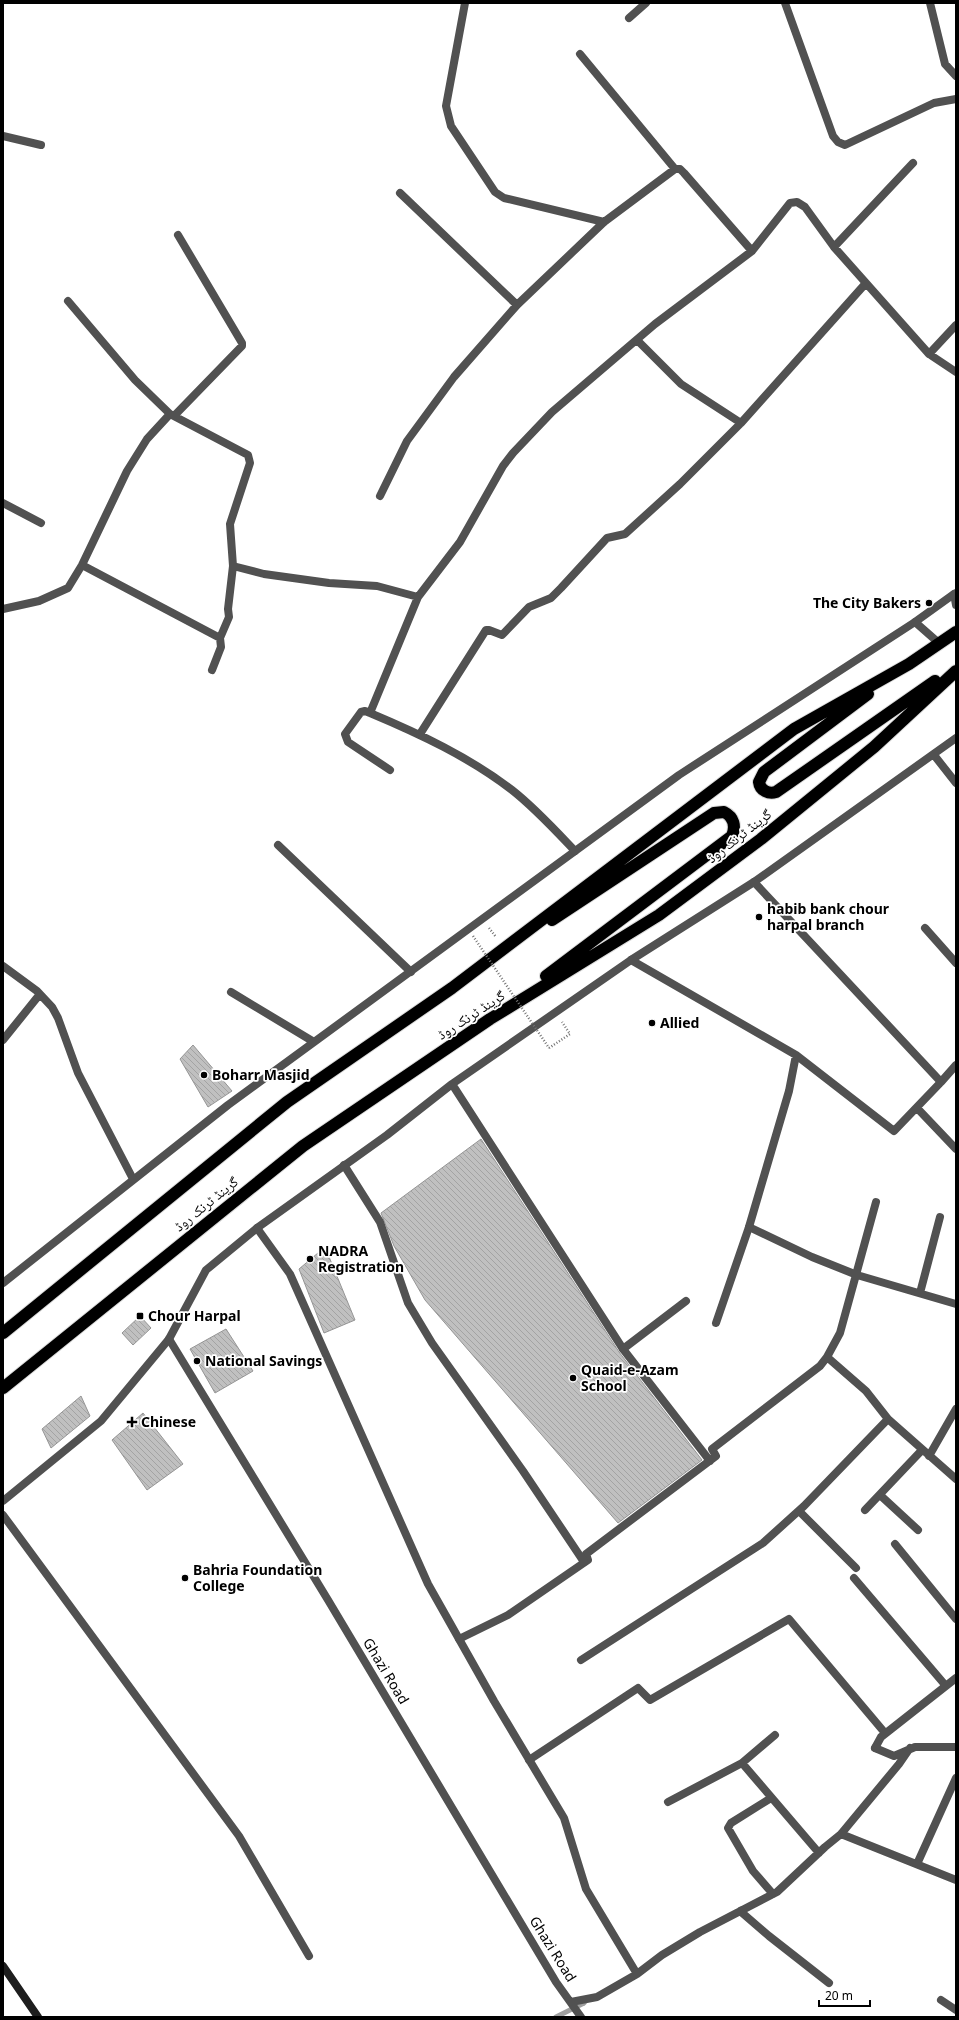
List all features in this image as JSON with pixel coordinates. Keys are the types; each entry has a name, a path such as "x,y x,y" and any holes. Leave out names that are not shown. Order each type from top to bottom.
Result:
{"highway":[{"name":"گرینڈ ٹرنک روڈ","path":"3,1333 287,1102 452,988 502,948 794,728 909,664 956,632"},
{"path":"909,664 766,770 759,782 761,788 770,792 776,792 956,667"},
{"name":"گرینڈ ٹرنک روڈ","path":"3,1388 303,1146 490,1019 660,915 755,844 874,746 956,671"},
{"path":"452,988 714,813 724,812 731,817 734,825 732,836 490,1019"}],"main road":[{"path":"3,1966 38,2017"}],"street":[{"path":"465,3 446,106 452,126 495,192 504,198 604,222"},
{"path":"629,18 646,3"},
{"path":"785,3 833,136 838,142 845,145 934,103 956,99"},
{"path":"930,3 945,64 956,76"},
{"path":"580,54 675,169 680,169 684,173 752,251"},
{"path":"3,136 41,145"},
{"path":"834,247 913,163"},
{"path":"380,496 406,441 454,377 517,305 604,222 675,169"},
{"path":"400,193 517,305"},
{"path":"370,713 418,597 460,542 503,466 513,453 552,412 655,324 752,251 793,201 798,202 805,207 834,247 929,354 956,372"},
{"path":"3,606 39,601 68,588 82,565 127,471 147,439 242,346 242,343 178,235"},
{"path":"420,734 486,630 502,635 504,634 528,607 551,598 607,538 625,534 680,484 740,423 866,283"},
{"path":"68,301 135,380 172,415 248,455 250,459 230,524 233,566 228,609 230,617 220,638 221,647 212,670"},
{"path":"929,354 956,325"},
{"path":"637,340 681,384 740,423"},
{"path":"3,503 41,523"},
{"path":"82,565 220,638"},
{"path":"233,566 264,574 329,583 377,586 418,597"},
{"path":"3,1283 133,1179 314,1042 679,775 915,622 955,594 956,605"},
{"path":"915,622 940,644"},
{"path":"390,770 346,738 346,734 361,712 365,711 420,734 477,766 512,790 575,851"},
{"path":"3,1501 101,1421 169,1339 206,1270 257,1228 452,1084 556,1014 631,960 754,882 956,738"},
{"path":"934,755 956,783"},
{"path":"278,845 411,972"},
{"path":"754,882 941,1082"},
{"path":"925,928 956,963"},
{"path":"631,960 796,1055 894,1131 956,1065"},
{"path":"3,966 40,994 52,1007 58,1018 78,1073 133,1179"},
{"path":"231,992 314,1042"},
{"path":"3,1040 40,994"},
{"path":"716,1323 749,1227 789,1091 796,1055"},
{"path":"452,1084 623,1349 710,1461"},
{"path":"917,1108 956,1149"},
{"path":"344,1165 380,1222 408,1303 432,1343 523,1471 584,1562"},
{"path":"459,1638 508,1615 588,1560 586,1554 710,1461 716,1456 712,1449 808,1376 827,1357 840,1333 876,1202"},
{"path":"920,1294 940,1217"},
{"path":"749,1227 812,1257 857,1275 956,1304"},
{"path":"257,1228 290,1274 428,1584 564,1818 586,1889 637,1974"},
{"path":"623,1349 686,1301"},
{"name":"Ghazi Road","path":"169,1339 328,1600 556,1982 575,2009"},
{"path":"827,1357 866,1391 888,1419 956,1479"},
{"path":"929,1456 956,1409"},
{"path":"581,1660 763,1543 799,1511 888,1419"},
{"path":"865,1510 922,1450"},
{"path":"880,1495 918,1530"},
{"path":"799,1511 856,1568"},
{"path":"3,1515 239,1836 309,1956"},
{"path":"895,1544 956,1619"},
{"path":"854,1578 946,1686"},
{"path":"529,1760 638,1688 650,1700 789,1619 885,1733"},
{"path":"956,1678 885,1733 875,1748 894,1756 910,1748 956,1747"},
{"path":"668,1802 742,1763 775,1735"},
{"path":"575,2009 637,1974 662,1955 700,1932 773,1894 841,1834 899,1764 910,1748"},
{"path":"742,1763 819,1853"},
{"path":"917,1864 956,1778"},
{"path":"771,1798 731,1823 728,1828 753,1871 773,1894"},
{"path":"841,1834 956,1880"},
{"path":"740,1911 829,1983"},
{"path":"941,2000 956,2010"}],"path":[{"path":"483,919 502,948"},
{"path":"473,936 549,1048 570,1034"}],"building":[{"name":"Boharr Masjid","path":"193,1045 232,1091 208,1107 180,1059"},
{"name":"Quaid-e-Azam School","path":"481,1139 619,1352 702,1460 618,1523 425,1300 394,1246 381,1213"},
{"path":"325,1247 355,1320 324,1333 299,1269"},
{"path":"140,1316 151,1328 133,1345 122,1333"},
{"path":"226,1329 253,1371 215,1393 190,1349"},
{"path":"81,1396 90,1416 51,1448 42,1429"},
{"path":"143,1413 183,1464 147,1490 112,1440"}],"waterway":[{"path":"556,2017 584,2003"}],"place":[{"name":"The City Bakers","path":"929,603"},
{"name":"habib bank chour harpal branch","path":"759,917"},
{"name":"Allied","path":"652,1023"},
{"name":"Boharr Masjid","path":"204,1075"},
{"name":"NADRA Registration","path":"310,1259"},
{"name":"Chour Harpal","path":"140,1316"},
{"name":"National Savings","path":"197,1361"},
{"name":"Quaid-e-Azam School","path":"573,1378"},
{"name":"Chinese","path":"132,1422"},
{"name":"Bahria Foundation College","path":"185,1578"}]}
